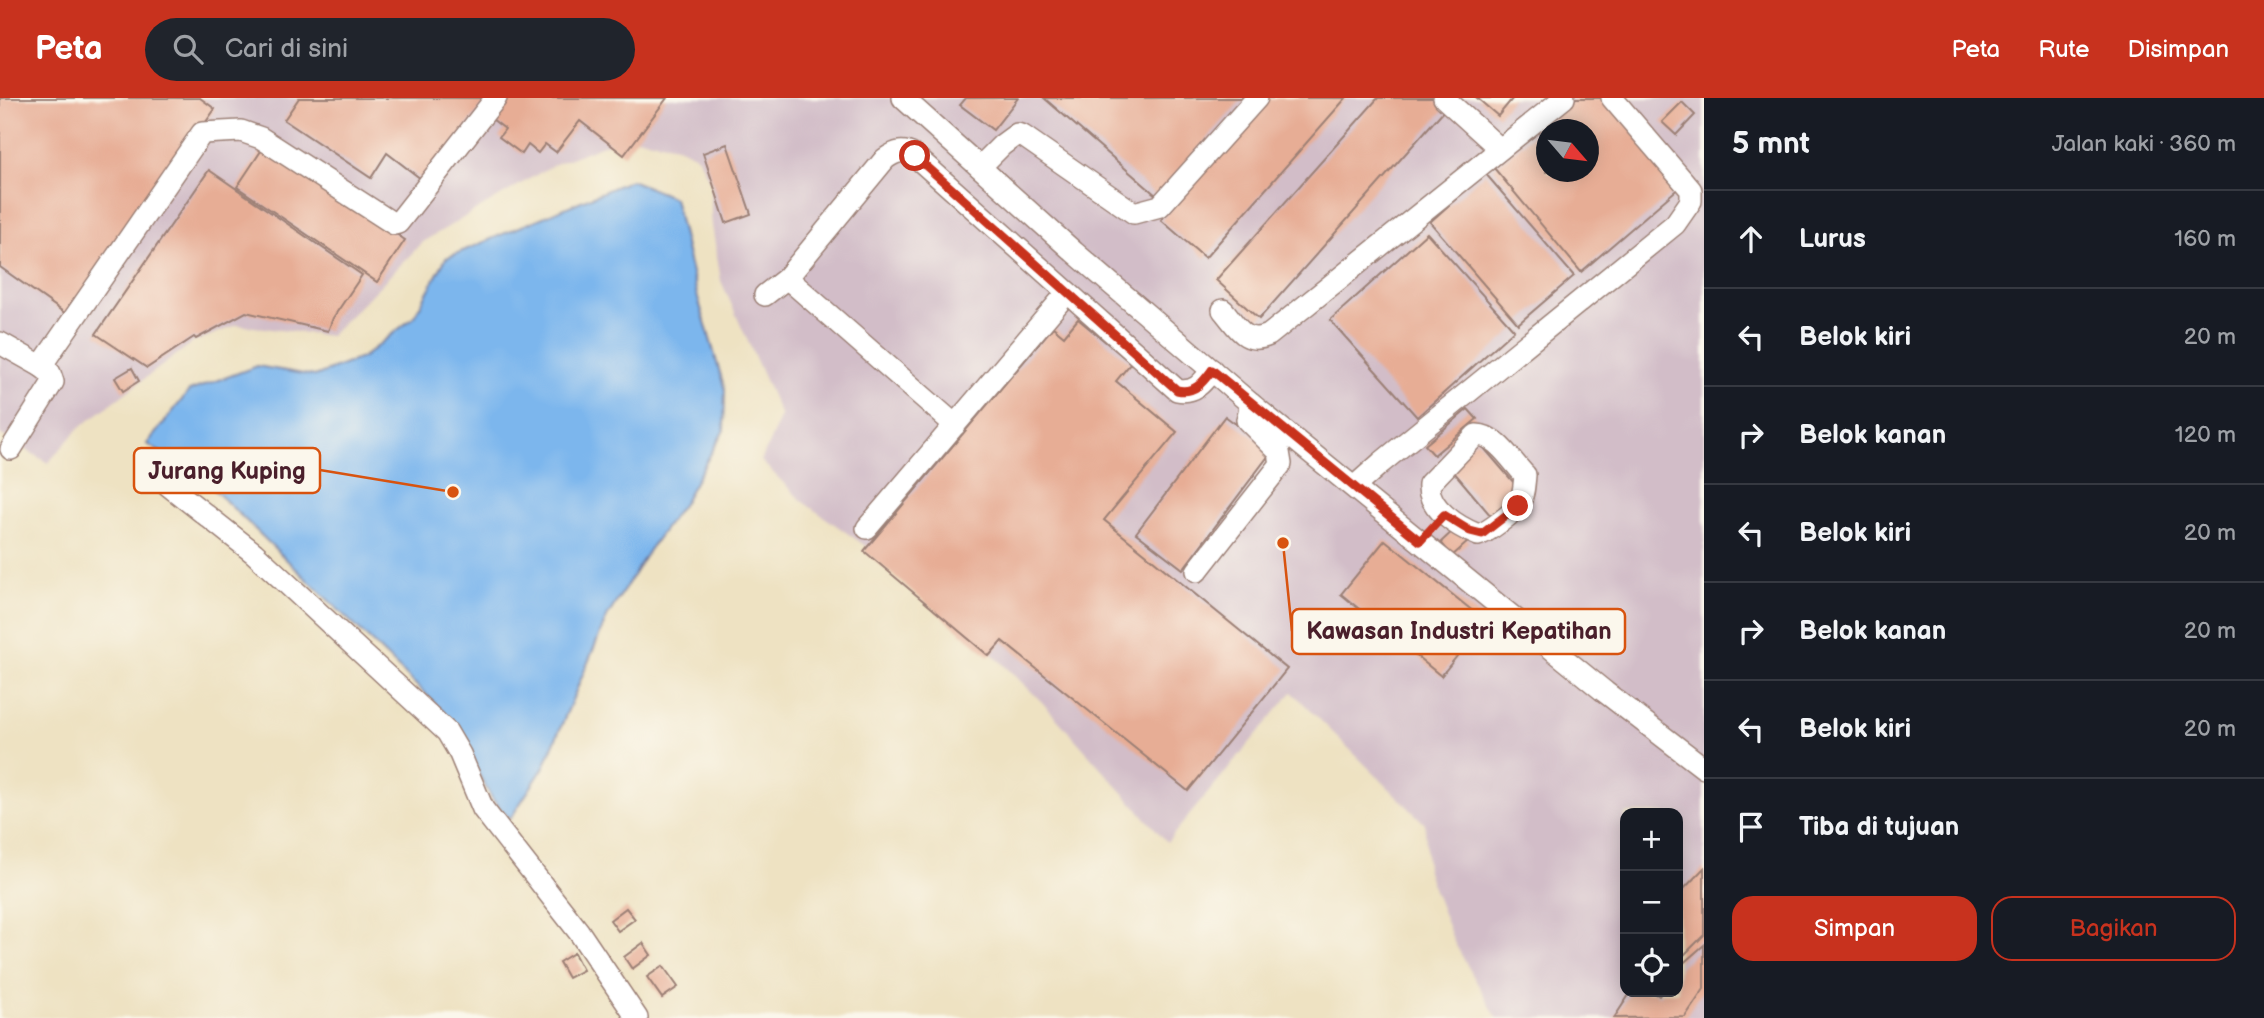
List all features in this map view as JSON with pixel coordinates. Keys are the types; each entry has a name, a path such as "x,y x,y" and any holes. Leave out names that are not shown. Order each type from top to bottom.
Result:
{"street":[{"path":"41,366 202,133 241,131 261,138 394,224 398,223 496,98"},
{"path":"903,98 1074,252 1251,404 1605,692 1704,768"},
{"path":"980,167 1017,134 1134,214 1160,206 1257,98"},
{"path":"1444,98 1500,149"},
{"path":"1223,310 1247,337 1254,340 1269,335 1564,98"},
{"path":"1354,487 1675,224 1691,201 1691,190 1612,98"},
{"path":"765,295 787,278 886,159 896,152 906,151 915,156 1177,390 1186,392 1199,387 1212,370"},
{"path":"787,278 955,425"},
{"path":"867,528 1067,293"},
{"path":"0,343 41,366 50,373 53,382 11,449"},
{"path":"1197,571 1281,464 1279,452 1247,420 1251,404"},
{"path":"1476,435 1491,439 1525,475 1518,506 1482,534 1470,531 1444,515 1430,494 1429,484 1476,435"},
{"path":"168,485 254,553 447,732 460,754 483,809 579,932 637,1018"},
{"path":"1420,541 1444,515"}],"shaded area":[{"path":"0,98 1704,98 1704,1018 1497,1018 1454,942 1427,872 1425,824 1292,692 1167,842 1041,701 921,585 803,502 761,461 781,416 721,281 711,219 711,184 698,157 677,146 626,136 553,165 424,241 330,336 237,325 192,343 79,428 48,463 0,434"}],"water":[{"path":"631,180 674,198 698,298 725,390 724,430 682,505 649,550 607,617 544,767 510,819 493,800 443,711 204,480 147,444 189,391 257,366 315,376 363,357 414,317 446,258"}],"building":[{"path":"0,98 200,98 215,109 69,316 0,267"},
{"path":"299,98 488,98 425,182 387,153 371,178 284,120"},
{"path":"508,98 667,98 624,155 580,121 556,152 545,144 538,153 528,145 522,154 499,137 505,129 492,119"},
{"path":"966,98 1018,98 993,130 960,105"},
{"path":"1044,98 1243,98 1157,196"},
{"path":"1268,98 1346,98 1205,258 1161,220"},
{"path":"1378,98 1433,98 1445,109 1259,319 1216,280"},
{"path":"1477,98 1513,98 1498,116"},
{"path":"1576,98 1606,98 1681,186 1581,272 1494,168 1536,132 1536,182 1599,182 1599,119 1551,119"},
{"path":"1682,102 1695,115 1676,135 1662,122"},
{"path":"727,144 751,214 726,223 703,153"},
{"path":"265,145 405,240 377,282 237,187"},
{"path":"209,170 362,275 333,318 328,331 246,312 196,339 194,337 147,368 96,334"},
{"path":"1485,173 1574,276 1518,324 1430,222"},
{"path":"1427,233 1514,330 1417,417 1330,320"},
{"path":"1078,319 1131,363 1116,381 1177,432 1104,520 1287,669 1188,791 1002,641 989,656 864,551 1053,327 1064,336"},
{"path":"132,368 139,381 123,391 115,378"},
{"path":"1468,409 1477,419 1434,455 1425,445"},
{"path":"1225,416 1272,451 1183,569 1136,533"},
{"path":"1477,440 1521,491 1491,516 1448,465"},
{"path":"1457,527 1469,541 1452,556 1441,542"},
{"path":"1385,540 1485,621 1441,676 1341,594"},
{"path":"1704,868 1704,935 1683,956 1683,934 1683,890"},
{"path":"626,908 635,919 618,931 610,920"},
{"path":"643,943 651,955 632,969 624,957"},
{"path":"1704,945 1704,989 1685,1017 1614,1018 1628,997 1683,997 1683,963"},
{"path":"574,953 583,970 568,978 559,962"},
{"path":"663,966 678,987 662,998 647,977"}],"place":[{"name":"Jurang Kuping","path":"453,492"},
{"name":"Kawasan Industri Kepatihan","path":"1283,543"}],"route":[{"path":"915,156 1177,390 1186,392 1199,387 1212,370 1420,541 1444,515 1478,535 1518,506"}]}
